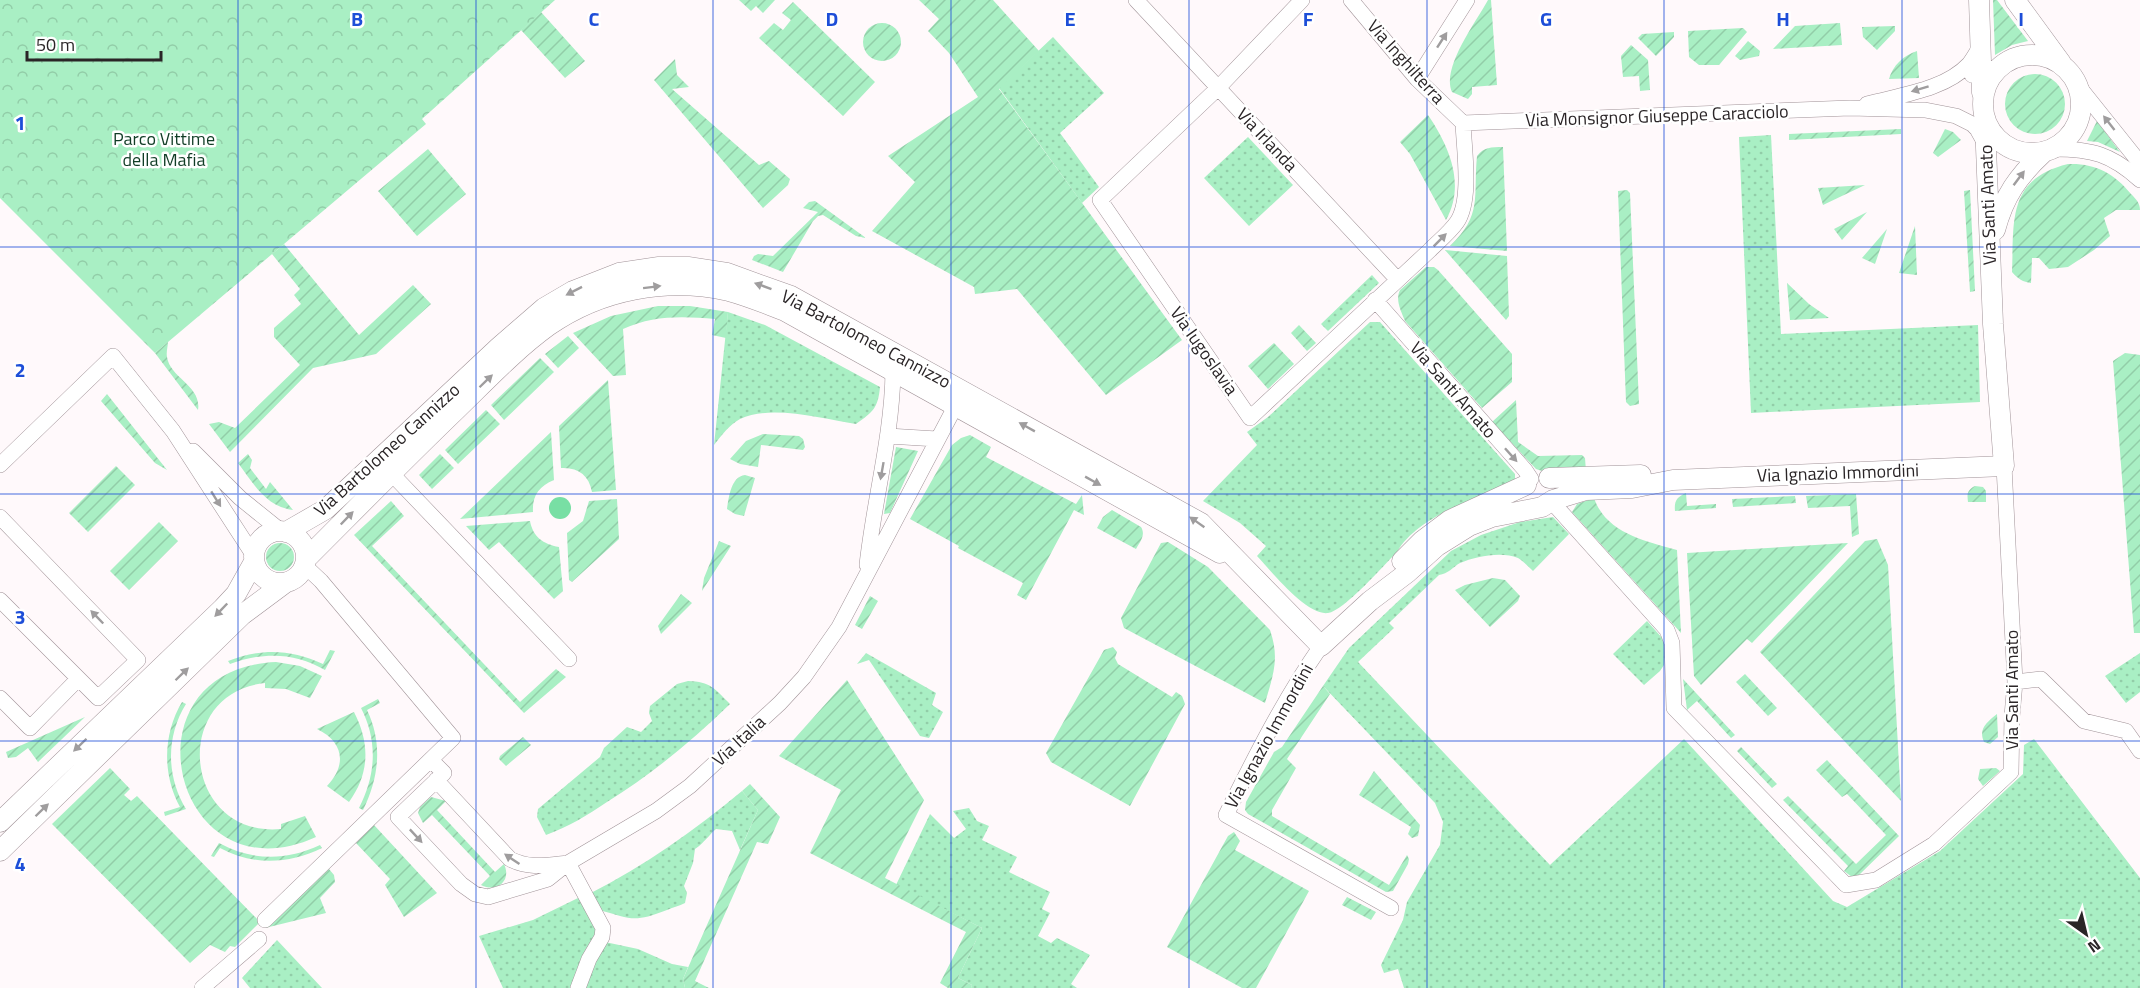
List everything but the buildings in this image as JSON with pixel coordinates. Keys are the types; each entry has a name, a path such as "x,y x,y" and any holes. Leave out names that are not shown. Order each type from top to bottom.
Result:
{"street":[{"name":"Via Irlanda","path":"1136,0 1397,279"},
{"name":"Via Iugoslavia","path":"1302,0 1218,88 1100,200 1250,418 1458,221 1465,190 1463,123"},
{"name":"Via Inghilterra","path":"1352,0 1417,79 1463,123"},
{"path":"1417,79 1467,0"},
{"path":"1979,0 1985,133"},
{"path":"2015,0 2076,83 2140,163"},
{"path":"1945,81 1970,63 1982,44"},
{"path":"1850,108 1982,73 2025,55 2038,55 2063,66"},
{"path":"1982,102 1991,76 2001,66"},
{"path":"1989,250 2000,208 2010,190 2028,167 2069,137 2078,121 2081,102 2076,83"},
{"path":"1850,108 1925,110 1956,116 2020,153 2072,149 2106,155 2123,165 2140,180"},
{"name":"Via Monsignor Giuseppe Caracciolo","path":"1463,123 1850,108"},
{"name":"Via Santi Amato","path":"1547,503 1667,630 1672,643 1674,708 1846,885 1876,880 1934,844 2011,771 2015,682 2004,466 1989,250 1985,133"},
{"name":"Via Bartolomeo Cannizzo","path":"283,531 326,509 499,346 544,308 573,291 619,273 659,267 688,267 727,273 791,296 1201,523 1320,646"},
{"name":"Via Bartolomeo Cannizzo","path":"306,563 391,473 506,362 548,326 602,298 631,290 692,285 731,292 785,311 1238,563"},
{"name":"Via Santi Amato","path":"1376,300 1535,481"},
{"path":"0,465 113,356 129,373 173,432 254,559 256,570 268,581 285,583"},
{"path":"866,574 870,536 888,436 892,403 892,372"},
{"name":"Via Italia","path":"436,780 398,817 461,884 475,894 488,897 548,879 568,863 656,811 690,786 780,703 819,657 838,627 956,405"},
{"path":"0,850 242,615 285,583 293,580 300,574 306,563 306,552 299,539 283,531 240,498 173,432"},
{"path":"888,436 937,439"},
{"name":"Via Ignazio Immordini","path":"1673,480 2004,466"},
{"path":"391,473 568,659"},
{"path":"1370,601 1393,570 1431,534 1450,520 1535,481 1632,474 1673,480"},
{"path":"1370,601 1454,534 1492,517 1586,490 1632,488 1673,480"},
{"path":"1535,481 1555,485 1556,495 1547,503 1532,504 1526,496 1535,481"},
{"path":"0,517 138,660 98,698 0,600"},
{"path":"0,822 223,608 236,594 254,559 259,541 273,532 283,531"},
{"path":"265,920 453,738 306,563"},
{"name":"Via Ignazio Immordini","path":"1370,601 1320,646 1305,668 1273,723 1226,814 1391,908"},
{"path":"2015,682 2041,679 2084,721 2126,731 2140,750"},
{"path":"0,698 30,728 78,680"},
{"path":"431,760 444,773 436,780 510,859 533,867 568,863 603,928 602,937 589,959 578,988"},
{"path":"202,988 259,939"}],"green space":[{"name":"Parco Vittime della Mafia","path":"0,0 555,0 422,119 426,124 155,353 0,198"},
{"path":"739,0 775,0 763,13 756,6 751,11"},
{"path":"919,0 993,0 1039,51 999,89 1182,340 1106,395 1017,289 975,294 974,287 872,231 915,182 888,156 978,97 949,53 928,31 939,19"},
{"path":"1488,0 1491,0 1497,85 1472,87 1472,94 1468,99 1452,92 1451,71 1461,45"},
{"path":"1993,0 1997,0 2028,41 2012,45 1995,55"},
{"path":"793,2 875,82 843,116 759,38 774,23 783,30 791,20 782,13"},
{"path":"541,12 585,61 565,78 521,30"},
{"path":"882,23 896,28 901,42 896,56 882,61 868,56 863,42 868,28"},
{"path":"1840,23 1842,45 1773,49 1795,26"},
{"path":"1895,26 1895,31 1877,50 1863,37 1862,27"},
{"path":"1743,28 1747,32 1719,65 1699,65 1689,57 1688,31"},
{"path":"1674,32 1674,37 1656,56 1638,38 1642,34"},
{"path":"1053,37 1104,93 1060,133 1099,187 1082,203 999,88"},
{"path":"1748,41 1760,51 1759,56 1740,60 1735,56"},
{"path":"1631,45 1648,60 1650,90 1640,91 1639,76 1623,77 1621,56"},
{"path":"1917,51 1919,78 1889,79 1899,62"},
{"path":"675,59 677,75 689,87 672,89 759,165 769,161 790,179 788,185 763,208 654,80"},
{"path":"2029,74 2041,74 2052,79 2060,87 2065,104 2063,116 2052,129 2041,134 2029,134 2018,129 2010,121 2005,110 2005,98 2010,87 2018,79"},
{"path":"1428,115 1448,152 1455,179 1455,193 1446,220 1410,154 1400,142"},
{"path":"2097,121 2120,152 2098,142 2087,141"},
{"path":"1901,129 1901,134 1789,140 1789,134"},
{"path":"1945,129 1953,132 1961,140 1938,157 1933,153"},
{"path":"1771,135 1781,334 1978,325 1980,402 1751,413 1739,137"},
{"path":"1248,137 1293,185 1249,226 1204,178"},
{"path":"1503,147 1507,251 1450,246 1468,224 1472,214 1477,156 1488,148"},
{"path":"428,149 466,194 417,236 378,191"},
{"path":"2068,164 2087,165 2111,175 2136,199 2140,210 2116,210 2104,218 2110,236 2068,267 2049,269 2039,258 2032,258 2031,283 2026,282 2012,272 2013,236 2018,204 2024,191 2034,180 2048,171"},
{"path":"1865,185 1823,205 1818,188"},
{"path":"1627,190 1630,193 1639,404 1630,406 1626,402 1618,191"},
{"path":"1970,190 1975,291 1970,292 1964,191"},
{"path":"815,201 866,238 856,236 823,215 813,221 783,272 752,260 758,254 773,256 818,212 803,208 809,202"},
{"path":"1867,212 1842,240 1834,229"},
{"path":"1915,226 1917,275 1899,273"},
{"path":"1887,229 1875,264 1862,258"},
{"path":"284,244 359,335 413,285 431,304 376,354 313,368 230,452 209,424 219,422 235,428 300,365 274,337 274,328 301,304 294,295 300,289 272,254"},
{"path":"1445,250 1507,256 1509,316 1506,320"},
{"path":"1426,267 1434,267 1438,270 1512,354 1512,382 1482,408 1405,321 1398,302 1400,290"},
{"path":"1372,275 1379,283 1328,331 1321,324"},
{"path":"1787,283 1809,304 1829,318 1790,320"},
{"path":"658,306 690,306 728,312 726,338 712,335 715,319 668,318 634,324 623,329 626,375 613,376 573,333 611,316"},
{"path":"728,312 765,325 880,387 874,409 856,424 797,414 753,415 732,424 714,445"},
{"path":"1370,322 1380,322 1515,474 1515,480 1510,485 1464,503 1432,519 1406,540 1374,576 1344,604 1328,613 1319,612 1290,591 1257,556 1266,546 1240,523 1203,501 1257,445 1247,432 1268,417"},
{"path":"1299,325 1316,343 1307,351 1291,333"},
{"path":"568,336 579,348 558,368 545,354"},
{"path":"168,342 169,364 191,388 198,402 198,410 155,353"},
{"path":"1274,343 1294,364 1268,389 1248,366"},
{"path":"2125,353 2140,355 2140,633 2134,633 2113,361"},
{"path":"540,358 554,372 504,420 491,405"},
{"path":"608,380 616,490 592,492 591,486 582,473 573,469 561,468 559,426"},
{"path":"107,394 167,470 155,463 101,401"},
{"path":"1516,400 1518,442 1538,456 1582,455 1585,458 1586,471 1545,472 1536,469 1492,422"},
{"path":"486,410 500,424 458,464 445,450"},
{"path":"551,432 554,480 544,485 538,492 533,512 460,519"},
{"path":"763,434 799,436 803,439 805,447 803,450 761,445 758,467 740,464 730,459 746,441"},
{"path":"970,435 991,447 986,457 1076,504 1082,495 1084,515 1074,510 1026,600 1017,595 1023,583 910,519 952,445"},
{"path":"896,447 918,451 890,513 884,514"},
{"path":"248,454 252,460 250,468 266,489 270,482 293,510 275,504 255,486 238,463"},
{"path":"440,454 454,468 432,489 419,475"},
{"path":"116,466 135,485 88,532 69,513"},
{"path":"745,475 755,478 744,516 727,509 734,483"},
{"path":"1975,486 1983,487 1986,491 1986,502 1968,502 1968,493"},
{"path":"1686,493 1687,506 1716,504 1716,508 1675,511 1677,500"},
{"path":"1856,494 1859,534 1852,537 1850,506 1808,508 1806,496"},
{"path":"1795,496 1796,503 1733,507 1732,499"},
{"path":"1594,498 1608,520 1628,534 1677,550 1681,633 1572,512 1577,504"},
{"path":"617,499 619,539 572,582 569,580 567,533 583,521 589,501"},
{"path":"391,501 404,516 372,546 520,702 556,669 566,677 524,713 354,535"},
{"path":"1112,510 1141,527 1143,536 1136,549 1097,528 1103,517"},
{"path":"1553,517 1569,534 1533,571 1518,558 1504,555 1481,556 1460,563 1448,572 1439,575 1389,623 1394,628 1358,662 1550,865 1684,739 1833,901 1847,907 1940,851 2023,774 2024,745 2034,739 2140,878 2140,988 1404,988 1398,969 1384,973 1381,965 1403,920 1407,902 1440,845 1443,822 1435,803 1323,686 1349,648 1451,551 1481,535 1520,522"},
{"path":"530,521 540,539 559,547 563,591 554,599 499,542 489,550 466,526"},
{"path":"159,522 178,541 129,590 110,571"},
{"path":"1877,539 1888,565 1901,801 1760,652 1865,541"},
{"path":"719,541 731,546 702,591 704,578"},
{"path":"1168,542 1208,567 1270,630 1275,658 1265,703 1124,628 1121,618 1161,543"},
{"path":"280,543 290,547 294,557 290,567 280,571 270,567 266,557 270,547"},
{"path":"1848,543 1752,643 1747,639 1701,685 1694,676 1687,553"},
{"path":"1493,578 1505,580 1520,596 1518,601 1490,627 1455,590"},
{"path":"681,594 692,603 661,634 658,626"},
{"path":"870,596 878,601 862,629 855,625"},
{"path":"1647,621 1664,640 1665,653 1664,665 1644,685 1613,654"},
{"path":"1113,647 1117,652 1115,658 1118,664 1172,697 1176,692 1182,696 1185,704 1130,806 1051,762 1046,753 1104,650"},
{"path":"330,650 335,651 325,670 290,657 254,657 230,664 228,661 252,654 276,652 299,655 323,664"},
{"path":"866,653 936,693 932,705 943,712 929,738 920,736 869,660 857,664"},
{"path":"2140,653 2140,692 2126,703 2105,676"},
{"path":"276,662 300,666 322,676 310,698 286,689 265,688 265,683 234,693 213,711 202,736 200,763 208,789 224,811 248,826 281,829 281,824 305,816 316,837 267,848 227,838 199,812 183,776 182,738 195,701 226,674"},
{"path":"1745,674 1777,708 1768,716 1736,682"},
{"path":"1683,679 1735,735 1731,738 1697,701 1687,710"},
{"path":"847,680 924,800 885,878 982,928 958,978 972,985 971,988 948,988 940,983 966,932 810,853 841,790 779,756"},
{"path":"688,681 712,687 730,704 686,744 640,780 585,816 546,835 537,817 538,809 600,757 604,748 627,727 641,732 652,721 649,713 650,706 677,684"},
{"path":"1323,686 1330,694 1287,759 1296,768 1272,810 1272,816 1389,885 1407,855 1408,864 1393,891 1386,892 1248,814 1245,810 1246,802 1274,752 1282,747"},
{"path":"378,699 380,703 367,710 375,735 377,760 373,786 363,810 359,808 369,783 373,758 370,733 361,708"},
{"path":"182,702 186,704 175,729 171,756 175,783 186,809 165,816 164,812 180,807 170,781 167,754 171,727"},
{"path":"354,712 363,735 365,758 361,780 349,802 327,786 338,770 340,754 333,740 317,729"},
{"path":"1997,714 1998,737 1990,744 1984,742 1983,730"},
{"path":"85,717 38,762 28,748 16,757 8,758 6,752"},
{"path":"523,737 531,745 506,766 499,759 500,756"},
{"path":"1741,747 1777,784 1772,788 1737,751"},
{"path":"1827,760 1899,836 1859,875 1852,877 1844,871 1848,866 1783,800 1788,796 1856,864 1886,835 1847,794 1842,797 1816,770"},
{"path":"110,768 130,789 124,795 131,801 137,796 260,922 235,947 230,946 225,952 210,945 190,963 52,824"},
{"path":"1996,768 2000,771 1983,786 1978,779 1980,769"},
{"path":"1374,771 1420,825 1418,836 1412,838 1408,834 1411,827 1359,795"},
{"path":"750,784 780,817 768,844 757,842 695,981 709,988 685,988 683,979 758,810 742,791"},
{"path":"742,791 758,810 740,850 732,831 716,829 695,849 693,863 684,886 687,893 685,903 639,918 599,910 589,894 668,847"},
{"path":"431,797 446,801 437,810 495,872 504,864 506,876 502,884 492,887 481,885 490,876 432,815 423,823 418,813 420,807"},
{"path":"969,808 977,821 989,826 982,840 1017,857 1009,872 1050,892 1042,909 1050,913 1038,936 1051,943 1057,938 1090,955 1071,984 1077,988 971,988 972,985 958,978 982,928 896,885 930,814 954,838 966,829 953,811"},
{"path":"374,825 437,893 404,917 385,885 390,879 356,843"},
{"path":"1234,832 1240,841 1235,850 1309,891 1256,988 1242,988 1167,947 1228,836"},
{"path":"219,843 244,853 269,857 295,854 320,845 322,848 297,857 271,861 245,858 220,848 214,857 211,856"},
{"path":"329,869 334,875 335,882 320,898 326,913 265,928"},
{"path":"1347,897 1376,912 1371,920 1342,905"},
{"path":"578,898 590,912 596,932 570,988 503,988 479,936 533,920"},
{"path":"277,940 322,988 250,988 242,978"},
{"path":"605,942 638,949 672,964 688,967 683,979 685,988 583,988"}],"shaded area":[{"path":"560,497 568,500 571,508 568,516 560,519 552,516 549,508 552,500"}]}
